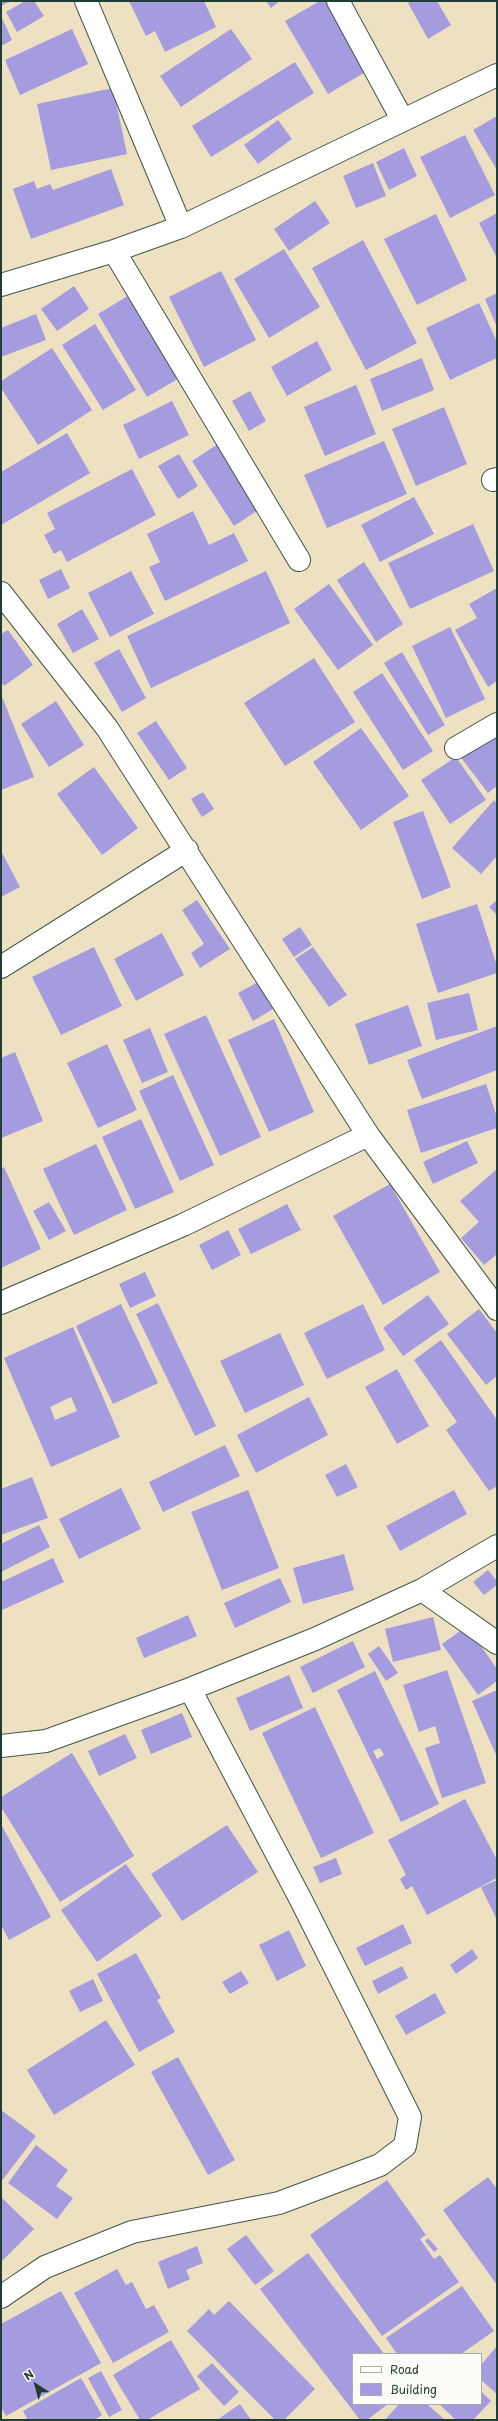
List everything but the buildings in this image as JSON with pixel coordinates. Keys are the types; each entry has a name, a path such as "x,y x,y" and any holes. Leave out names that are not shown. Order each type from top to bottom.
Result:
{"street":[{"path":"86,1 180,227"},
{"path":"338,1 402,119"},
{"path":"1,285 114,251 180,227 497,74"},
{"path":"114,251 299,560"},
{"path":"1,594 107,728 187,850 368,1135 497,1309"},
{"path":"456,748 497,724"},
{"path":"1,967 187,850"},
{"path":"1,1303 183,1225 368,1135"},
{"path":"1,1746 46,1742 190,1689 315,1639 422,1590 497,1546"},
{"path":"422,1590 497,1643"},
{"path":"1,2297 45,2267 132,2232 279,2203 380,2166 405,2146 410,2117 302,1902 190,1689"}]}
